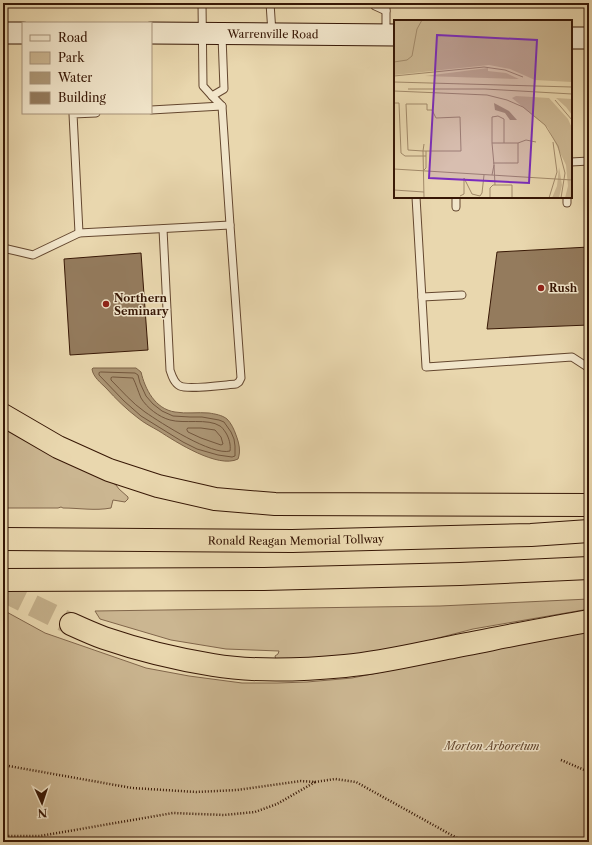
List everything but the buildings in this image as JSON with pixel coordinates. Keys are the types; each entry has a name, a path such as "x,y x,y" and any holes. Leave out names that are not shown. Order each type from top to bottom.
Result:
{"highway":[{"path":"3,414 7,418 58,447 109,470 158,486 215,499 275,504 589,505"},
{"name":"Ronald Reagan Memorial Tollway","path":"3,539 292,541 531,535 589,531"},
{"path":"3,580 264,579 460,574 589,568"},
{"path":"70,624 104,638 177,658 214,665 243,668 302,669 347,666 391,660 536,630 589,621"}],"main road":[{"path":"3,33 22,33"},
{"name":"Warrenville Road","path":"152,33 391,34"},
{"path":"572,38 589,38"}],"lane":[{"path":"163,229 170,370 172,378 181,387 187,388 236,384 239,382 240,378 222,106 203,86 202,3"},
{"path":"270,3 272,34"},
{"path":"373,3 374,6 386,11"},
{"path":"386,3 386,11 391,34"},
{"path":"212,96 224,89 222,33"},
{"path":"152,110 222,106"},
{"path":"73,114 79,233"},
{"path":"572,162 589,161"},
{"path":"416,198 426,366 572,358 589,368"},
{"path":"456,198 456,207"},
{"path":"3,248 33,255 79,233 230,225"},
{"path":"422,297 462,295"}],"path":[{"path":"561,760 589,772"},
{"path":"3,765 132,788 196,792 237,790 300,781 316,782 335,780 356,782 464,842"},
{"path":"3,836 40,836 172,813 224,815 255,812 277,804 316,782"}],"green space":[{"path":"3,421 104,477 116,485 128,497 128,499 125,502 113,500 111,508 105,509 61,507 3,508"},
{"path":"589,599 589,609 473,629 403,647 346,659 277,664 275,656 279,651 226,649 171,640 100,619 95,611 440,606"},
{"name":"Morton Arboretum","path":"3,610 45,633 146,668 189,676 242,683 307,682 352,678 441,659 589,631 589,842 3,842"}],"water":[{"path":"93,368 136,368 141,372 145,385 152,397 162,407 175,412 209,413 227,419 231,424 239,444 238,459 230,461 220,460 197,453 145,423 125,407 100,382 94,375"}],"tunnel":[{"path":"3,591 71,624"}],"place":[{"name":"Rush","path":"541,288"},
{"name":"Northern Seminary","path":"106,304"}]}
